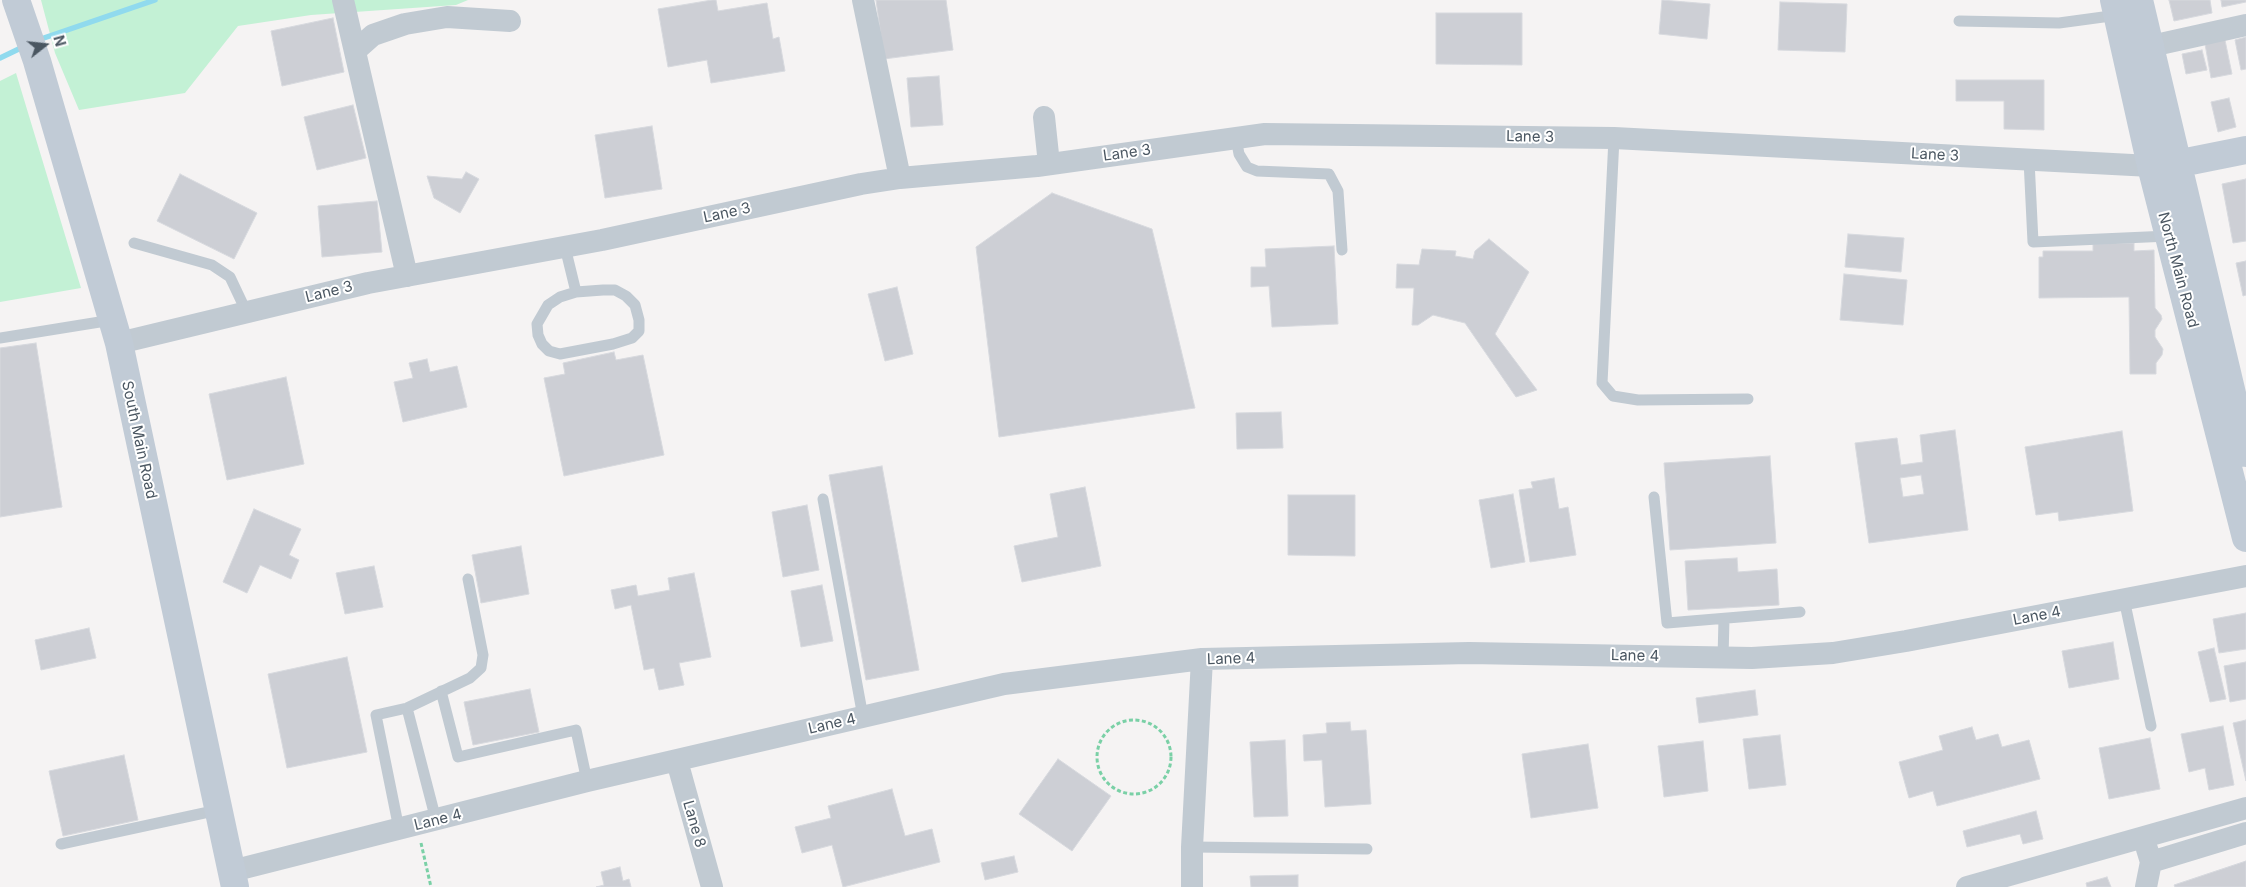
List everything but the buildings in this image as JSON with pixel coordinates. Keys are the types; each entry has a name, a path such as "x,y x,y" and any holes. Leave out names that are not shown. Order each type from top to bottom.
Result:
{"main road":[{"name":"South Main Road","path":"16,0 37,61 116,332 233,879"},
{"name":"North Main Road","path":"2124,5 2138,48 2164,165 2244,437"},
{"path":"2164,165 2246,150"},
{"name":"North Main Road","path":"2164,165 2170,236 2246,538"}],"street":[{"path":"343,0 407,276"},
{"path":"863,0 900,178"},
{"path":"355,51 373,35 405,24 447,17 510,21"},
{"path":"2138,48 2246,25"},
{"path":"1044,117 1049,164"},
{"name":"Lane 3","path":"116,332 248,313 407,276 565,247 861,184 900,178 1049,164 1266,134 1614,138 2029,160 2164,165"},
{"name":"Lane 4","path":"233,879 418,825 587,781 1004,684 1202,659 1469,653 1752,658 1833,653 2246,576"},
{"path":"1192,887 1192,847 1202,659"},
{"name":"Lane 8","path":"677,760 712,887"},
{"path":"1967,887 2246,808"},
{"path":"2151,862 2246,833"},
{"path":"2142,836 2151,862 2146,887"}],"lane":[{"path":"1959,21 2059,23 2124,5"},
{"path":"1236,138 1239,154 1247,167 1256,171 1330,174 1339,198 1342,250"},
{"path":"1614,138 1602,382 1613,396 1638,400 1748,399"},
{"path":"2029,160 2033,242 2170,236"},
{"path":"134,243 212,265 230,277 248,313"},
{"path":"565,247 576,292"},
{"path":"616,290 626,296 635,305 639,320 639,331 632,338 613,344 560,354 549,351 542,344 538,335 537,324 541,314 560,297 576,292 616,290"},
{"path":"0,338 116,332"},
{"path":"1654,497 1667,624 1800,612"},
{"path":"823,499 863,717"},
{"path":"418,825 376,714 407,708 470,678 482,668 483,655 468,579"},
{"path":"2124,599 2151,726"},
{"path":"1723,658 1724,619"},
{"path":"441,691 458,757 576,730 587,781"},
{"path":"407,708 418,825"},
{"path":"61,844 218,810"},
{"path":"1192,847 1367,849"}],"path":[{"path":"1135,719 1149,722 1159,729 1166,742 1170,754 1170,768 1163,782 1144,794 1123,792 1109,787 1100,773 1097,751 1102,738 1112,727 1124,720 1135,719"},
{"path":"418,825 431,887"}],"green space":[{"path":"41,0 468,0 456,5 311,15 238,26 185,93 79,110 55,53"},
{"path":"16,73 81,288 0,302 0,81"}],"waterway":[{"path":"38,40 155,0"},
{"path":"0,58 25,46"}]}
